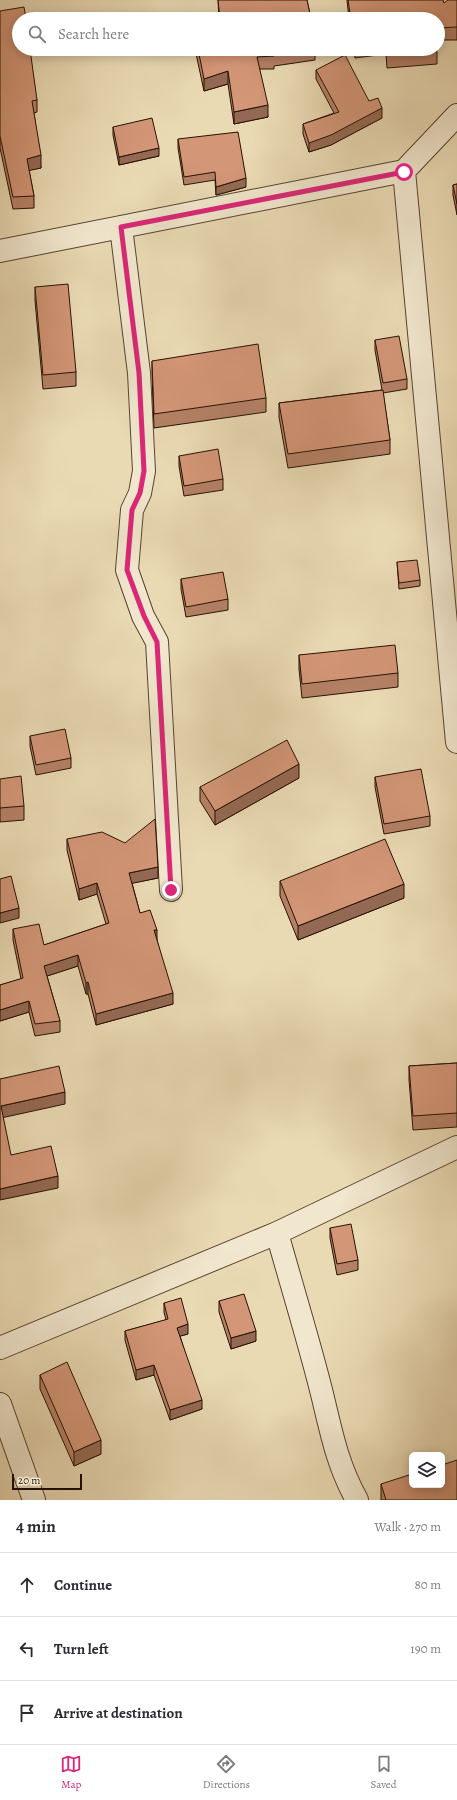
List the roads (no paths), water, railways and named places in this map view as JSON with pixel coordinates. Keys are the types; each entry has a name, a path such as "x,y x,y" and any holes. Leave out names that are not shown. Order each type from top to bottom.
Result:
{"street":[{"path":"0,251 404,172 457,116"},
{"path":"404,172 457,742"},
{"path":"121,227 139,373 144,471 140,493 132,510 127,570 144,616 157,642 171,890"},
{"path":"0,1348 276,1233 457,1147"},
{"path":"276,1233 305,1331 336,1454 346,1481 357,1500"},
{"path":"0,1404 34,1500"}]}
